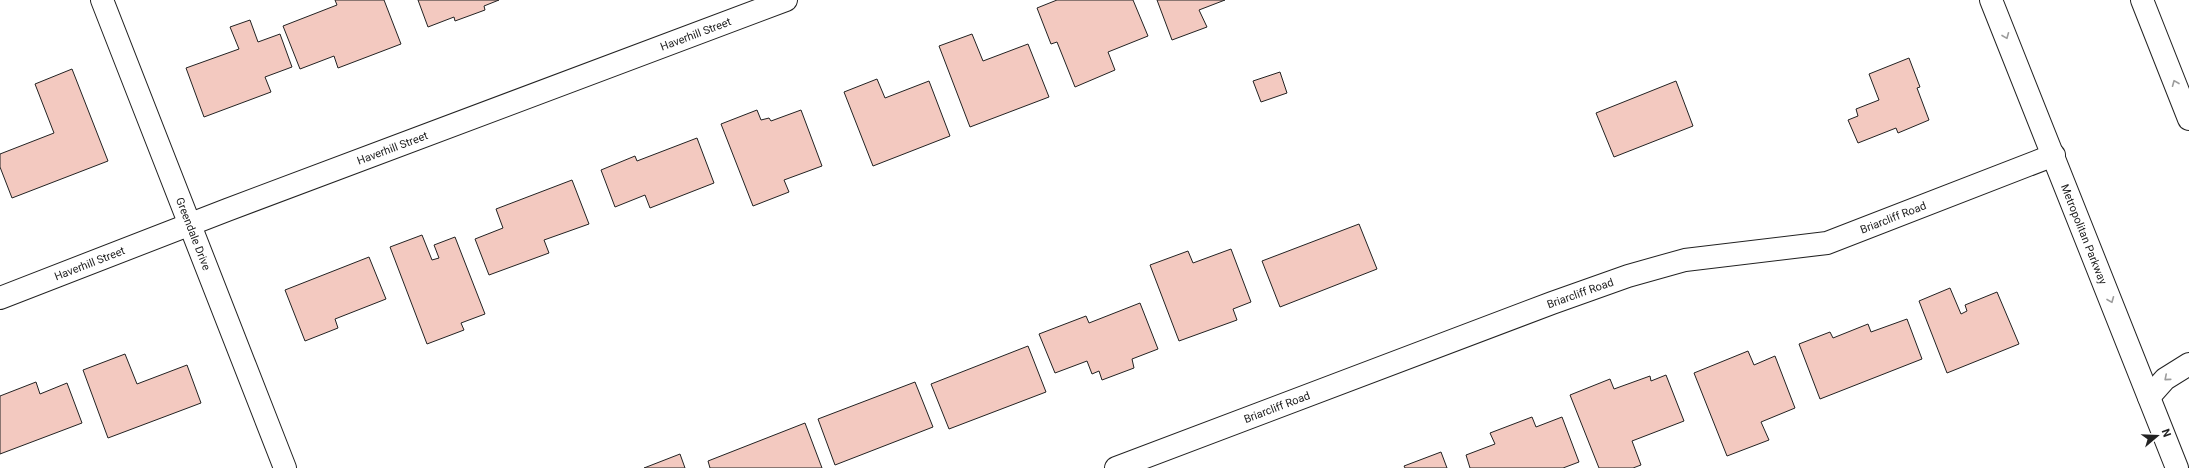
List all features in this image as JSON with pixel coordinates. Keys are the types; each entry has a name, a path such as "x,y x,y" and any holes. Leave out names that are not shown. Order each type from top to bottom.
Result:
{"street":[{"name":"Greendale Drive","path":"102,0 191,225 284,468"},
{"name":"Haverhill Street","path":"0,298 786,0"},
{"name":"Metropolitan Parkway","path":"1991,0 2054,155 2177,468"},
{"path":"2142,0 2189,119"},
{"name":"Briarcliff Road","path":"1116,468 1552,303 1628,276 1685,260 1827,243 2054,155"},
{"path":"2150,397 2165,379 2189,364"}],"building":[{"path":"335,0 384,0 401,44 338,68 334,56 300,69 283,26 337,5"},
{"path":"418,0 499,0 484,6 485,10 455,21 454,17 428,27"},
{"path":"1057,0 1133,0 1148,36 1108,52 1115,70 1075,87 1057,42 1051,44 1037,8"},
{"path":"1157,0 1225,0 1199,10 1207,27 1172,40"},
{"path":"250,20 258,42 280,34 292,67 265,77 271,92 204,117 186,68 239,49 230,27"},
{"path":"972,34 983,61 1028,44 1049,97 970,127 939,46"},
{"path":"1909,58 1920,87 1917,88 1929,120 1898,133 1896,128 1858,143 1848,120 1858,116 1856,109 1879,100 1869,74"},
{"path":"72,69 108,161 12,198 0,167 0,154 54,133 35,84"},
{"path":"1280,72 1287,93 1261,102 1253,81"},
{"path":"877,79 885,98 929,81 950,136 873,166 844,92"},
{"path":"1676,81 1693,126 1614,157 1596,113"},
{"path":"757,110 761,120 769,118 771,121 801,110 822,166 784,180 789,192 753,206 721,124"},
{"path":"697,138 714,183 650,208 645,195 615,207 601,170 635,156 637,161"},
{"path":"572,180 589,224 544,240 549,253 489,275 475,239 503,228 496,209"},
{"path":"1359,224 1377,269 1280,307 1262,261"},
{"path":"422,235 432,260 439,258 434,245 455,237 485,314 461,323 464,330 427,344 390,247"},
{"path":"1231,249 1251,302 1233,309 1237,320 1179,341 1150,265 1188,251 1193,263"},
{"path":"369,257 386,299 335,319 338,328 305,341 285,290"},
{"path":"1950,288 1961,314 1967,311 1965,305 1997,292 2019,344 1947,373 1919,301"},
{"path":"1140,303 1158,349 1132,359 1134,368 1102,380 1099,371 1092,374 1087,361 1055,373 1039,334 1086,316 1089,323"},
{"path":"1907,319 1922,359 1820,399 1799,344 1830,332 1833,338 1868,324 1871,332"},
{"path":"1028,346 1046,392 949,429 931,384"},
{"path":"1748,351 1754,365 1775,356 1795,408 1761,422 1769,440 1727,456 1694,373"},
{"path":"125,354 137,384 187,365 201,403 108,438 83,370"},
{"path":"1666,375 1684,421 1632,441 1641,465 1633,468 1599,468 1570,395 1610,379 1614,389 1650,376 1651,381"},
{"path":"36,382 40,394 67,383 82,423 0,454 0,396"},
{"path":"915,382 933,427 835,465 818,419"},
{"path":"1532,417 1536,427 1562,417 1579,462 1563,468 1470,468 1466,455 1495,444 1490,433"},
{"path":"805,423 822,468 710,468 708,461"},
{"path":"1441,452 1447,468 1405,468 1404,466"},
{"path":"680,454 685,468 644,468"}]}
